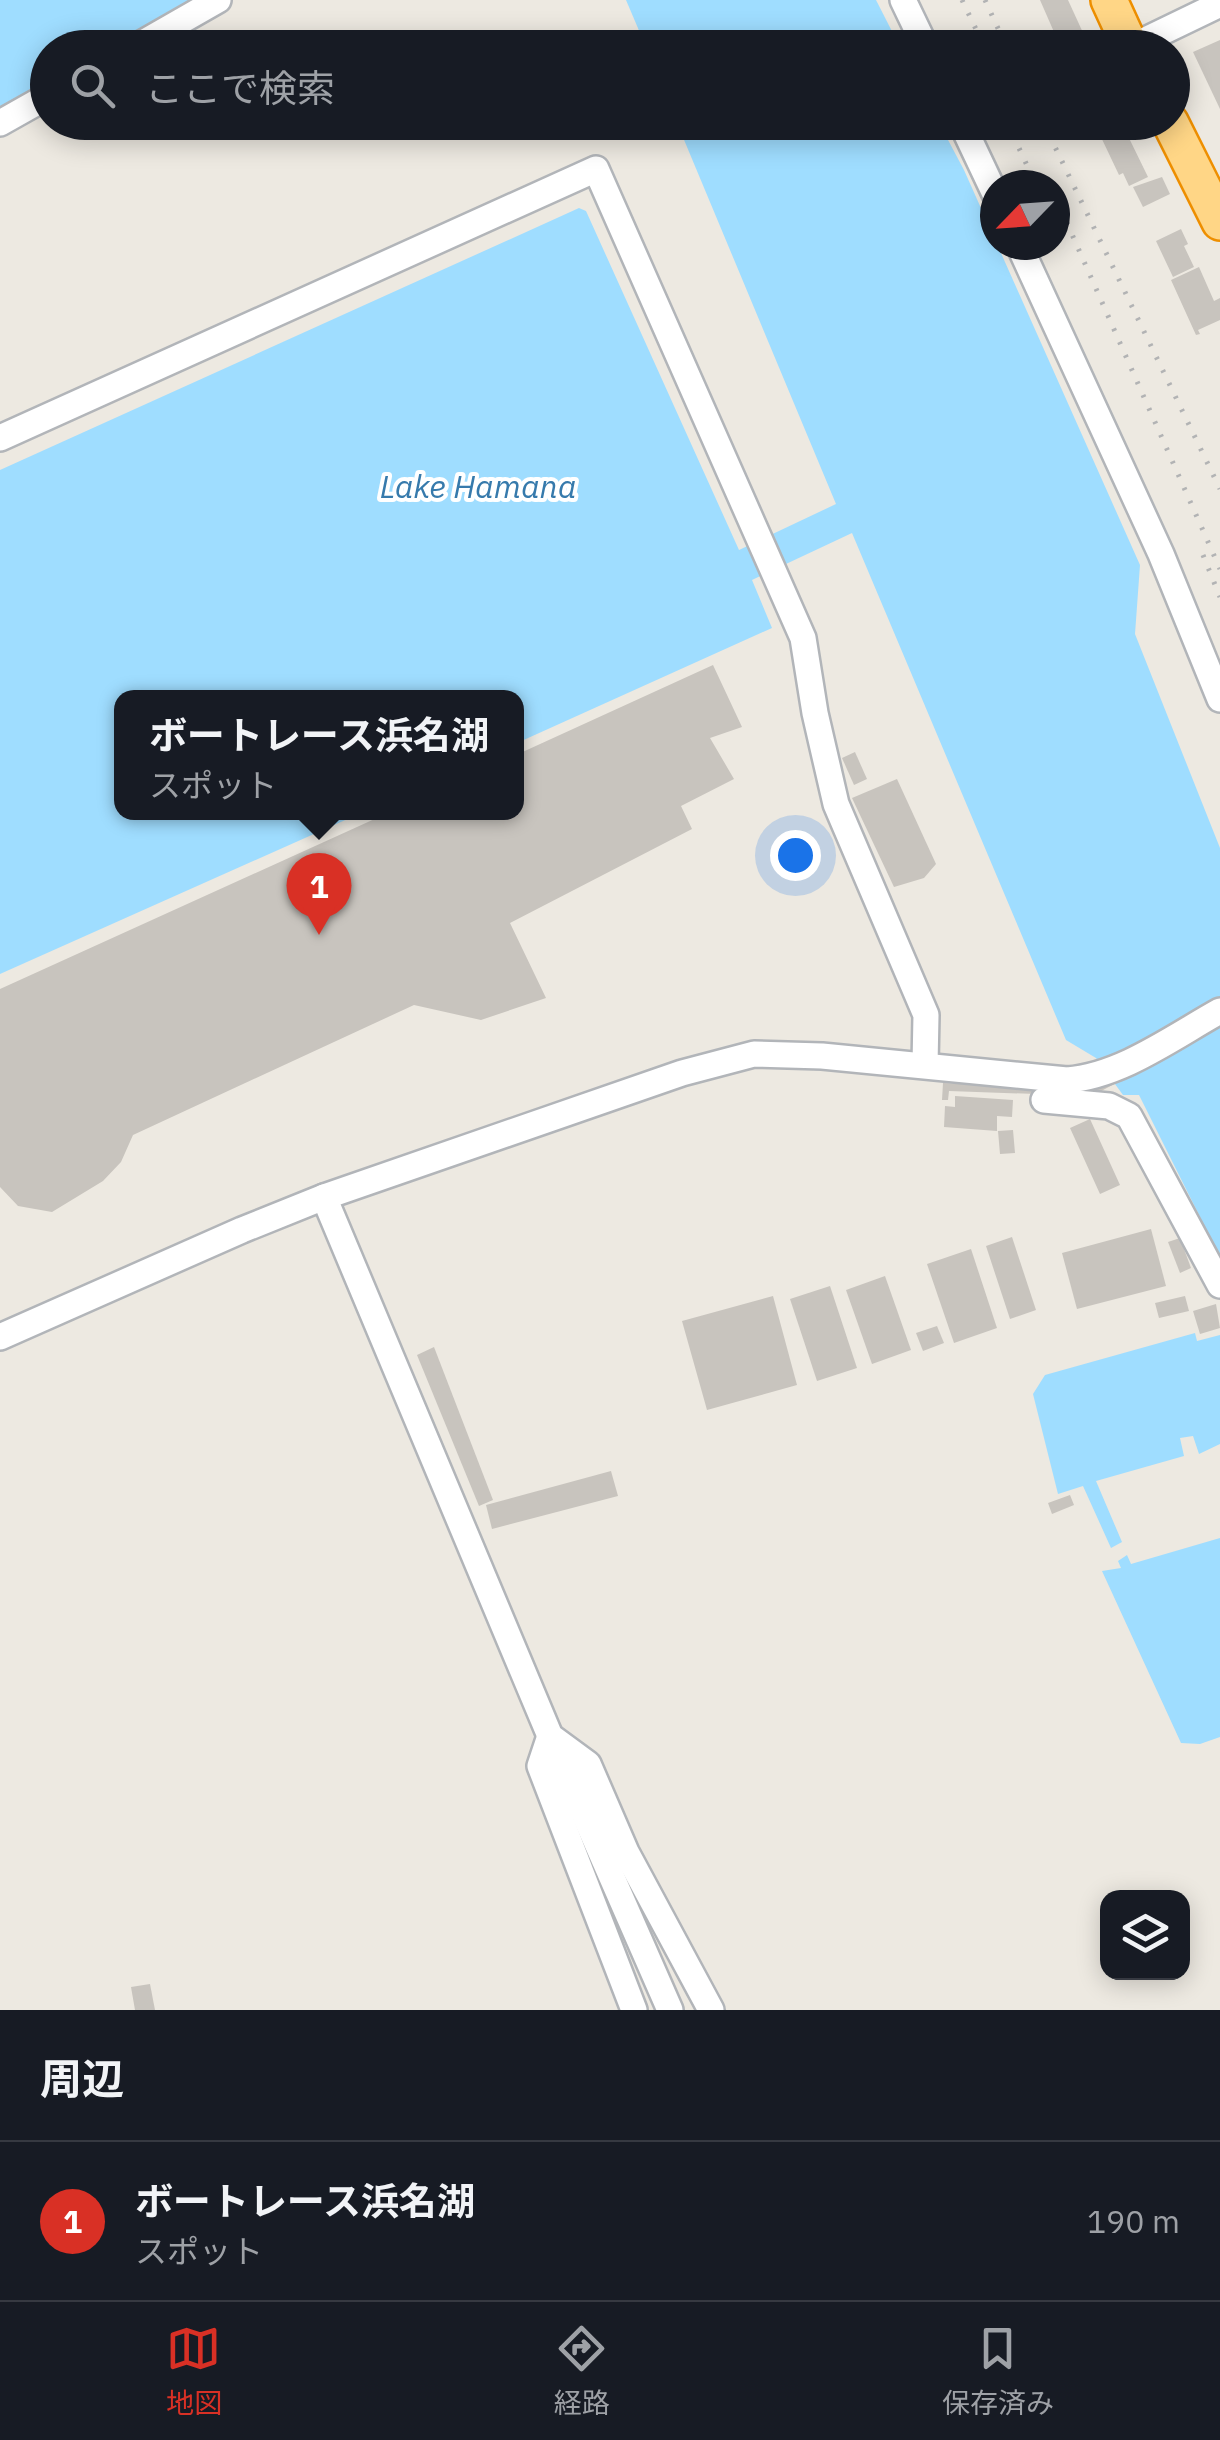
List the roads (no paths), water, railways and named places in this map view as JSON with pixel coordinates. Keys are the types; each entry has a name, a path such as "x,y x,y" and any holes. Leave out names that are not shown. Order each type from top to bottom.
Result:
{"highway":[{"path":"1110,0 1123,30"},
{"path":"1179,140 1220,222"}],"street":[{"path":"166,30 218,0"},
{"path":"903,0 917,30"},
{"path":"1166,30 1220,4"},
{"path":"0,123 30,106"},
{"path":"970,140 984,170"},
{"path":"0,438 596,169 803,638 836,804 926,1015 925,1065"},
{"path":"1026,260 1168,570 1220,700"},
{"path":"0,1337 324,1197 682,1073 754,1054 822,1056 1086,1079 1114,1069 1220,1011"},
{"path":"1044,1100 1108,1106 1129,1116 1220,1285"},
{"path":"324,1197 550,1736 670,2010"},
{"path":"550,1736 540,1766 634,2010"},
{"path":"550,1736 588,1764 626,1852 711,2010"}],"water":[{"path":"0,0 195,0 141,30 30,30 30,92 0,109"},
{"path":"626,0 876,0 891,30 639,30"},
{"name":"Lake Hamana","path":"684,140 948,140 980,206 980,260 1004,260 1140,565 1135,634 1220,848 1220,1257 1139,1095 1123,1095 1096,1058 1066,1040 852,533 752,580 772,628 524,740 524,690 114,690 114,820 345,820 0,974 0,470 579,208 586,211 739,550 836,504"},
{"path":"1195,1333 1197,1341 1220,1335 1220,1444 1199,1454 1193,1436 1180,1438 1184,1456 1096,1481 1122,1542 1111,1548 1083,1486 1058,1494 1033,1394 1045,1375"},
{"path":"1220,1538 1220,1737 1200,1744 1181,1743 1102,1571 1121,1568 1118,1561 1127,1555 1131,1564"}],"railway":[{"path":"962,0 976,30"},
{"path":"985,0 999,30"},
{"path":"1015,140 1029,170"},
{"path":"1052,140 1220,489"},
{"path":"1070,230 1220,569"},
{"path":"1203,555 1220,597"}],"place":[{"name":"ボートレース浜名湖","path":"319,935"}]}
